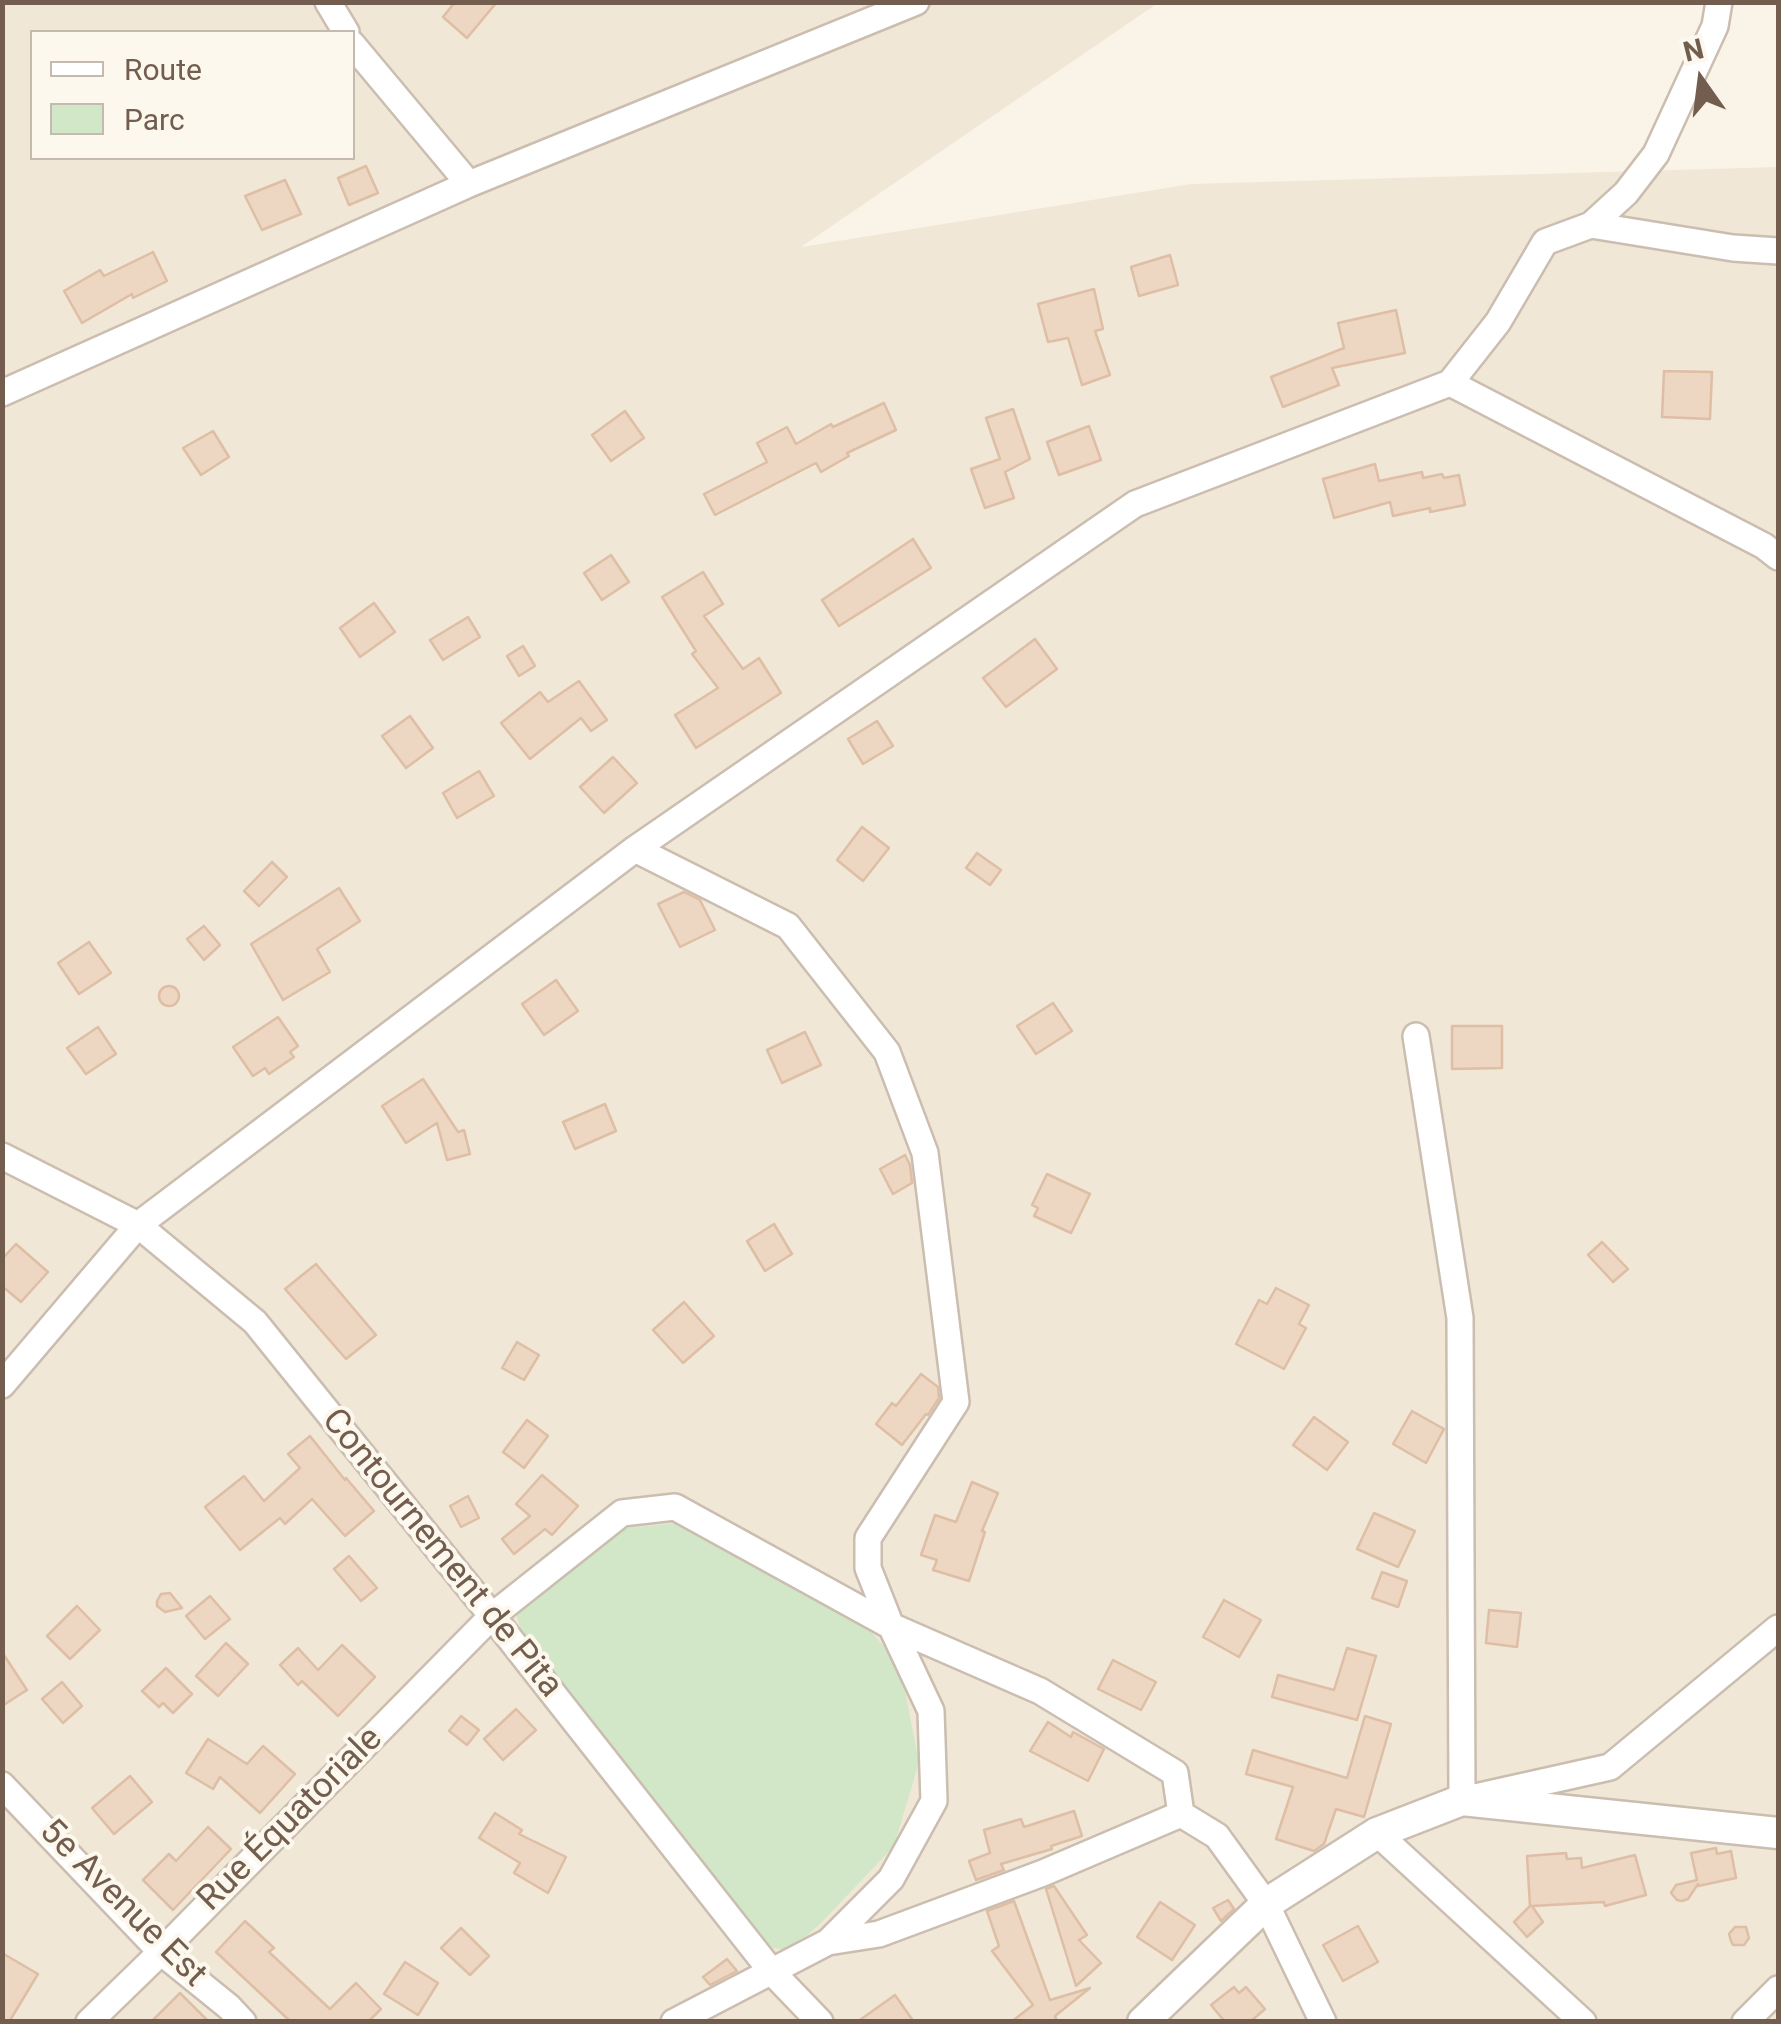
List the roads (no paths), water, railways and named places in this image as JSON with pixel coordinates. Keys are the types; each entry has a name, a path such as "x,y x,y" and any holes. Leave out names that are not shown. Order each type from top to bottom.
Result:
{"street":[{"path":"328,2 345,30"},
{"path":"2,393 469,184 916,2"},
{"path":"2,1386 138,1224 635,848 1136,504 1450,383 1498,322 1545,242 1591,225 1626,193 1656,154 1715,26 1719,2"},
{"path":"355,48 469,184"},
{"path":"1591,225 1733,248 1778,251"},
{"path":"1450,383 1764,546 1778,557"},
{"path":"635,848 788,926 888,1052 925,1152 956,1402 868,1538 868,1568 931,1711 934,1801 892,1879 828,1942 674,2022"},
{"path":"1416,1036 1460,1318 1462,1800"},
{"name":"Contournement de Pita","path":"2,1156 138,1224 255,1322 772,1972 820,2022"},
{"name":"Rue Équatoriale","path":"89,2022 492,1616 622,1513 675,1507 891,1626 1040,1692 1175,1774 1180,1814"},
{"path":"1143,2022 1266,1904 1376,1833 1462,1800 1610,1767 1778,1628"},
{"name":"5e Avenue Est","path":"2,1785 160,1952 243,2022"},
{"path":"1462,1800 1778,1833"},
{"path":"828,1942 880,1934 1044,1872 1180,1814 1217,1836 1266,1904 1323,2022"},
{"path":"1376,1833 1583,2022"},
{"path":"1746,2022 1778,1990"}]}
